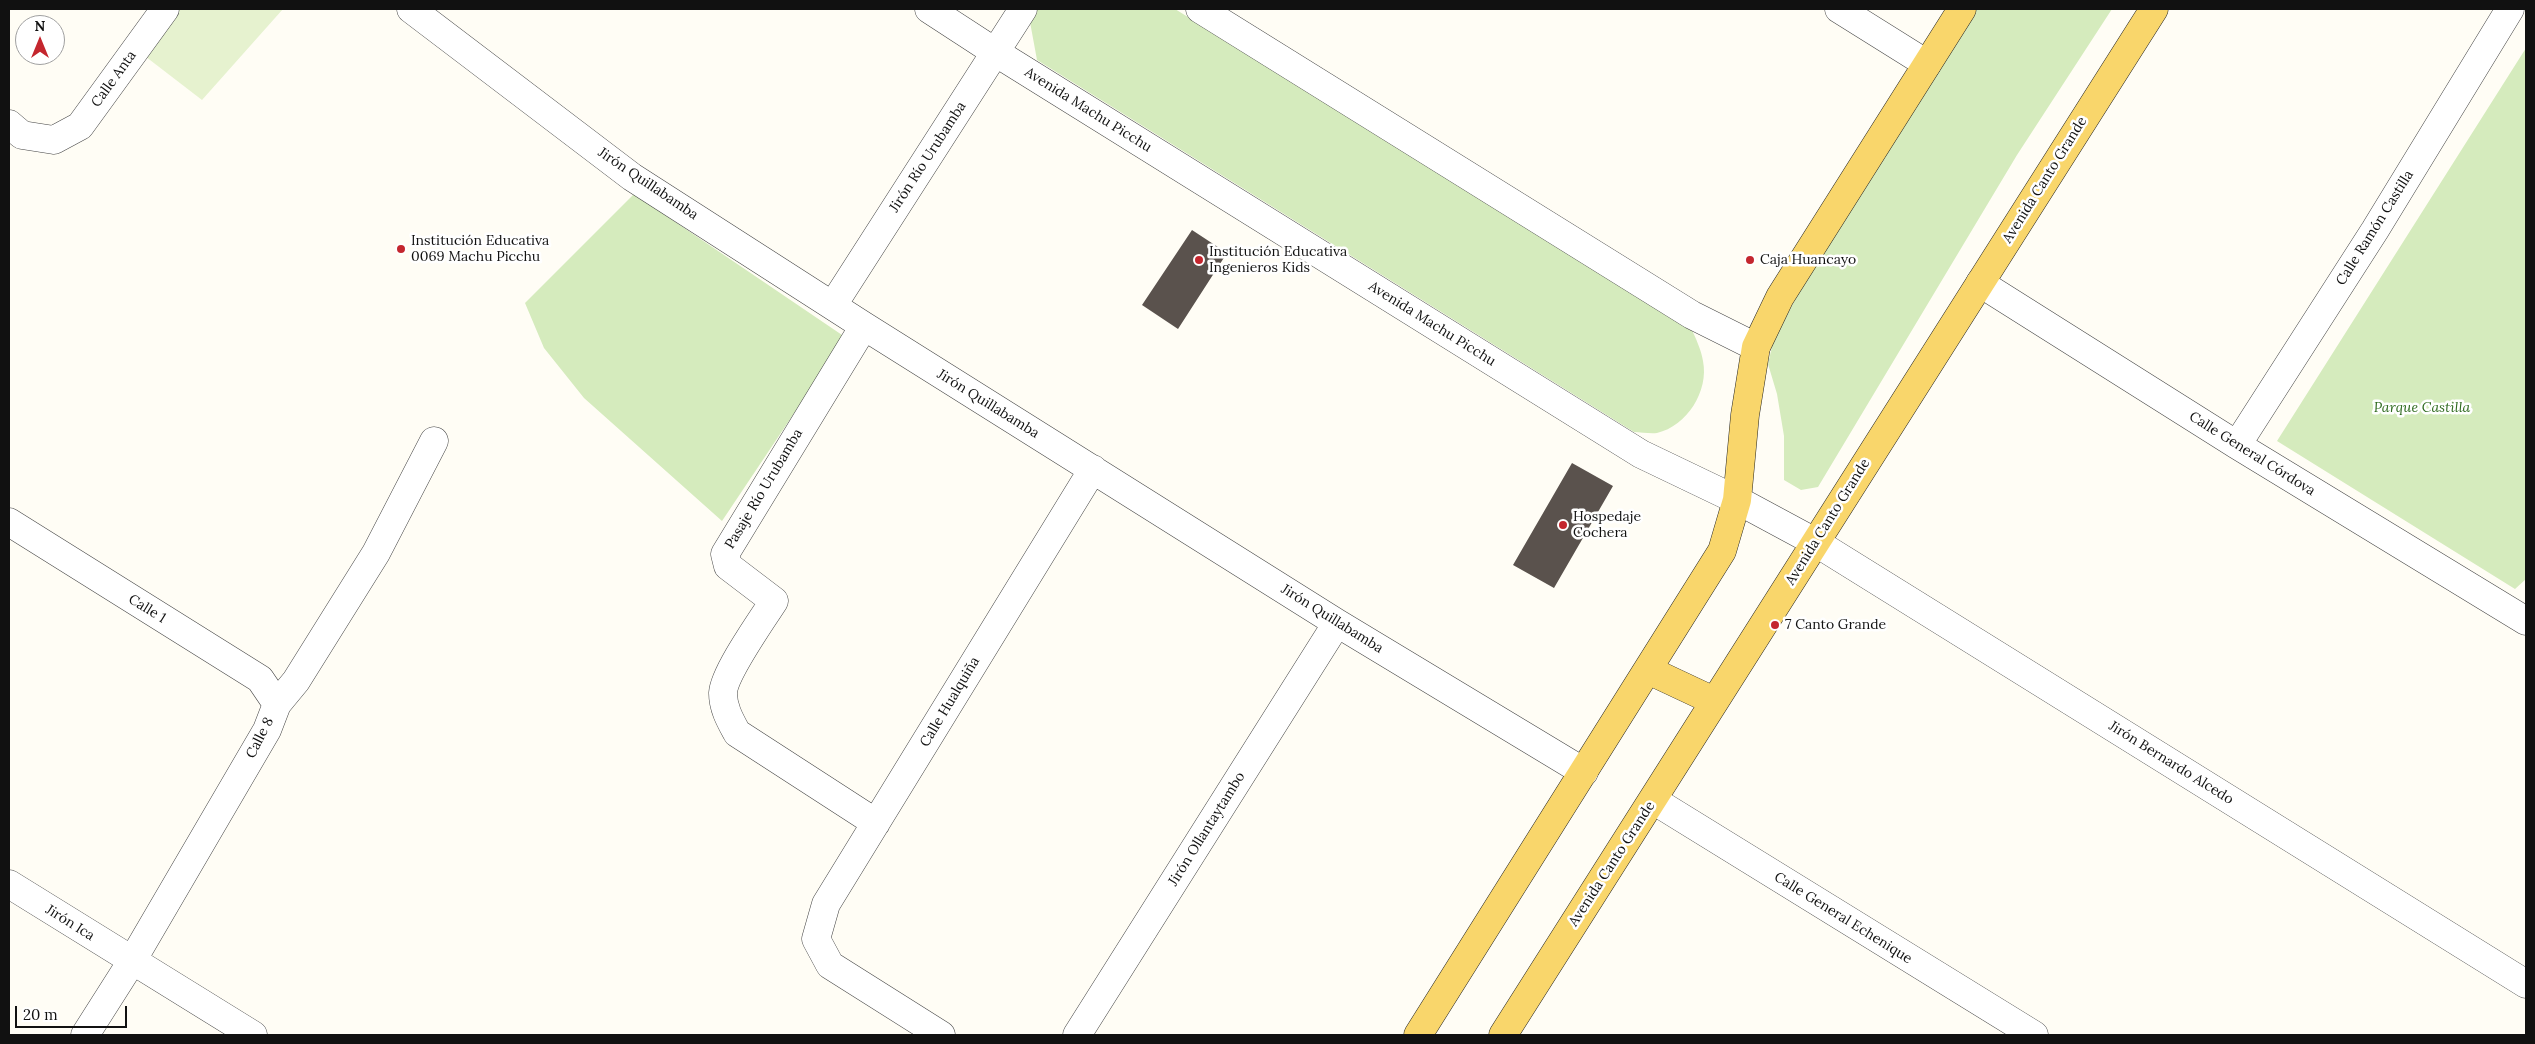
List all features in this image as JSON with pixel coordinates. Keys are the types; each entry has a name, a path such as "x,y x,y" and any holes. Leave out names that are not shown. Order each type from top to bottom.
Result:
{"main road":[{"path":"1418,1035 1722,551 1737,500 1745,415 1756,347 1780,297 1962,9"},
{"name":"Avenida Canto Grande","path":"1502,1035 2154,9"},
{"path":"1648,670 1714,701"}],"street":[{"name":"Calle Anta","path":"9,124 22,135 54,140 80,126 165,9"},
{"name":"Jirón Quillabamba","path":"411,9 632,176 864,326 1337,623 1584,772"},
{"name":"Avenida Machu Picchu","path":"929,9 1641,454 1737,500 1815,542"},
{"name":"Jirón Río Urubamba","path":"833,305 1023,9"},
{"path":"1200,9 1692,315 1756,347"},
{"path":"1840,9 1927,64"},
{"name":"Calle Ramón Castilla","path":"2237,445 2375,230 2510,9"},
{"name":"Calle General Córdova","path":"1980,283 2237,445 2526,621"},
{"name":"Pasaje Río Urubamba","path":"864,326 725,554 728,566 774,601 728,676 723,692 726,712 737,733 876,823"},
{"name":"Calle 8","path":"85,1035 132,961 267,730 277,704 296,681 376,554 434,441"},
{"name":"Calle Hualquiña","path":"940,1035 830,965 816,939 826,904 1093,469"},
{"name":"Calle 1","path":"9,522 260,679 277,704"},
{"name":"Jirón Bernardo Alcedo","path":"1815,542 2526,984"},
{"name":"Jirón Ollantaytambo","path":"1077,1035 1337,623"},
{"name":"Calle General Echenique","path":"1653,800 2034,1035"},
{"name":"Jirón Ica","path":"9,884 253,1035"}],"green space":[{"path":"177,9 283,9 202,100 137,50"},
{"path":"1035,9 1175,9 1691,328 1701,352 1704,372 1703,384 1694,406 1678,423 1668,429 1657,433 1634,432 1037,60 1030,22"},
{"path":"1977,9 2112,9 2017,155 1818,487 1801,490 1784,480 1784,436 1777,394 1768,364 1773,342 1798,294"},
{"name":"Parque Castilla","path":"2526,48 2526,579 2515,589 2277,441"},
{"path":"634,194 845,337 722,521 584,398 544,348 525,303"}],"building":[{"path":"1192,230 1227,253 1178,329 1142,305"},
{"name":"Hospedaje Cochera","path":"1572,463 1613,486 1554,588 1513,565"}],"place":[{"name":"Institución Educativa 0069 Machu Picchu","path":"401,249"},
{"name":"Institución Educativa Ingenieros Kids","path":"1199,260"},
{"name":"Caja Huancayo","path":"1750,260"},
{"name":"Hospedaje Cochera","path":"1563,525"},
{"name":"7 Canto Grande","path":"1775,625"}]}
